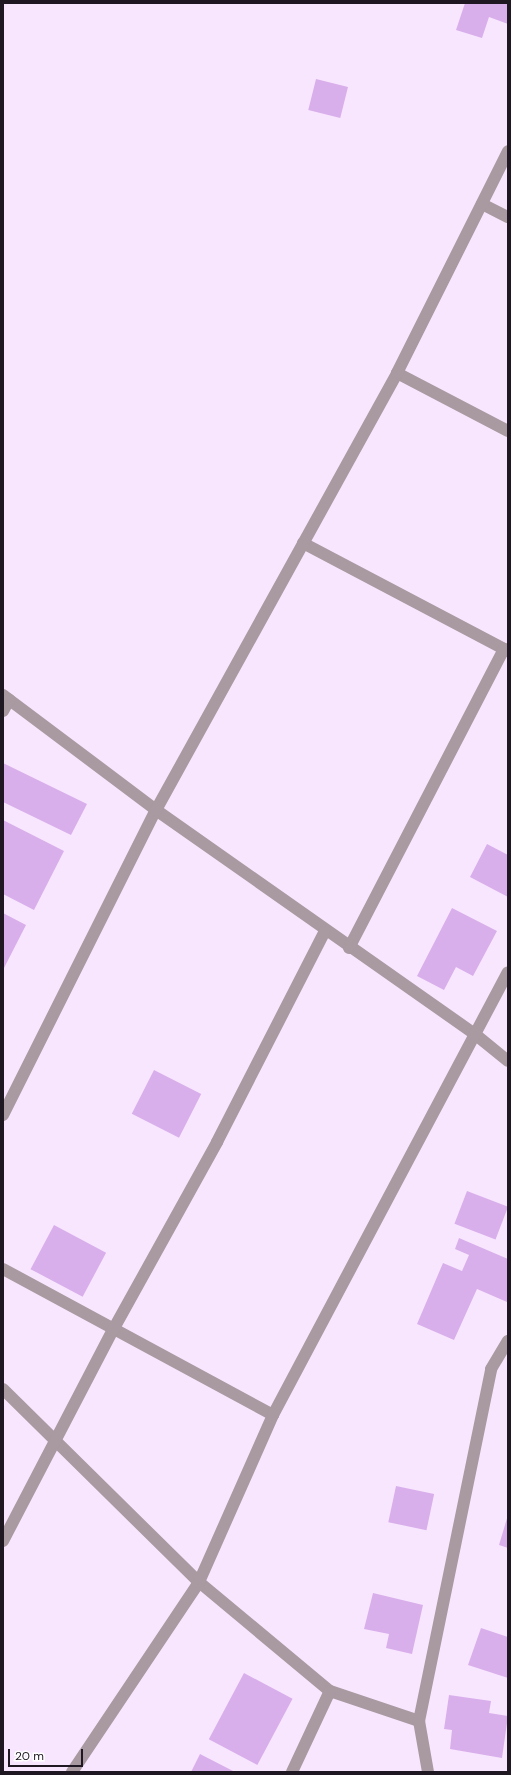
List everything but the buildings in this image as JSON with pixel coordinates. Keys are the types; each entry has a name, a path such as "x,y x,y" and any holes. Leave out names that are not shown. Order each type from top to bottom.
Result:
{"street":[{"path":"3,1115 156,810 396,373 508,151"},
{"path":"482,204 508,217"},
{"path":"396,373 508,431"},
{"path":"303,543 506,650 349,948"},
{"path":"3,711 6,698 156,810 349,948 476,1035 508,1061"},
{"path":"3,1541 54,1440 217,1142 325,931"},
{"path":"72,1772 199,1582 273,1415 476,1035 508,972"},
{"path":"3,1269 113,1330 273,1415"},
{"path":"428,1772 419,1721 492,1369 508,1341"},
{"path":"3,1389 199,1582 330,1691 419,1721"},
{"path":"292,1772 330,1691"}]}
